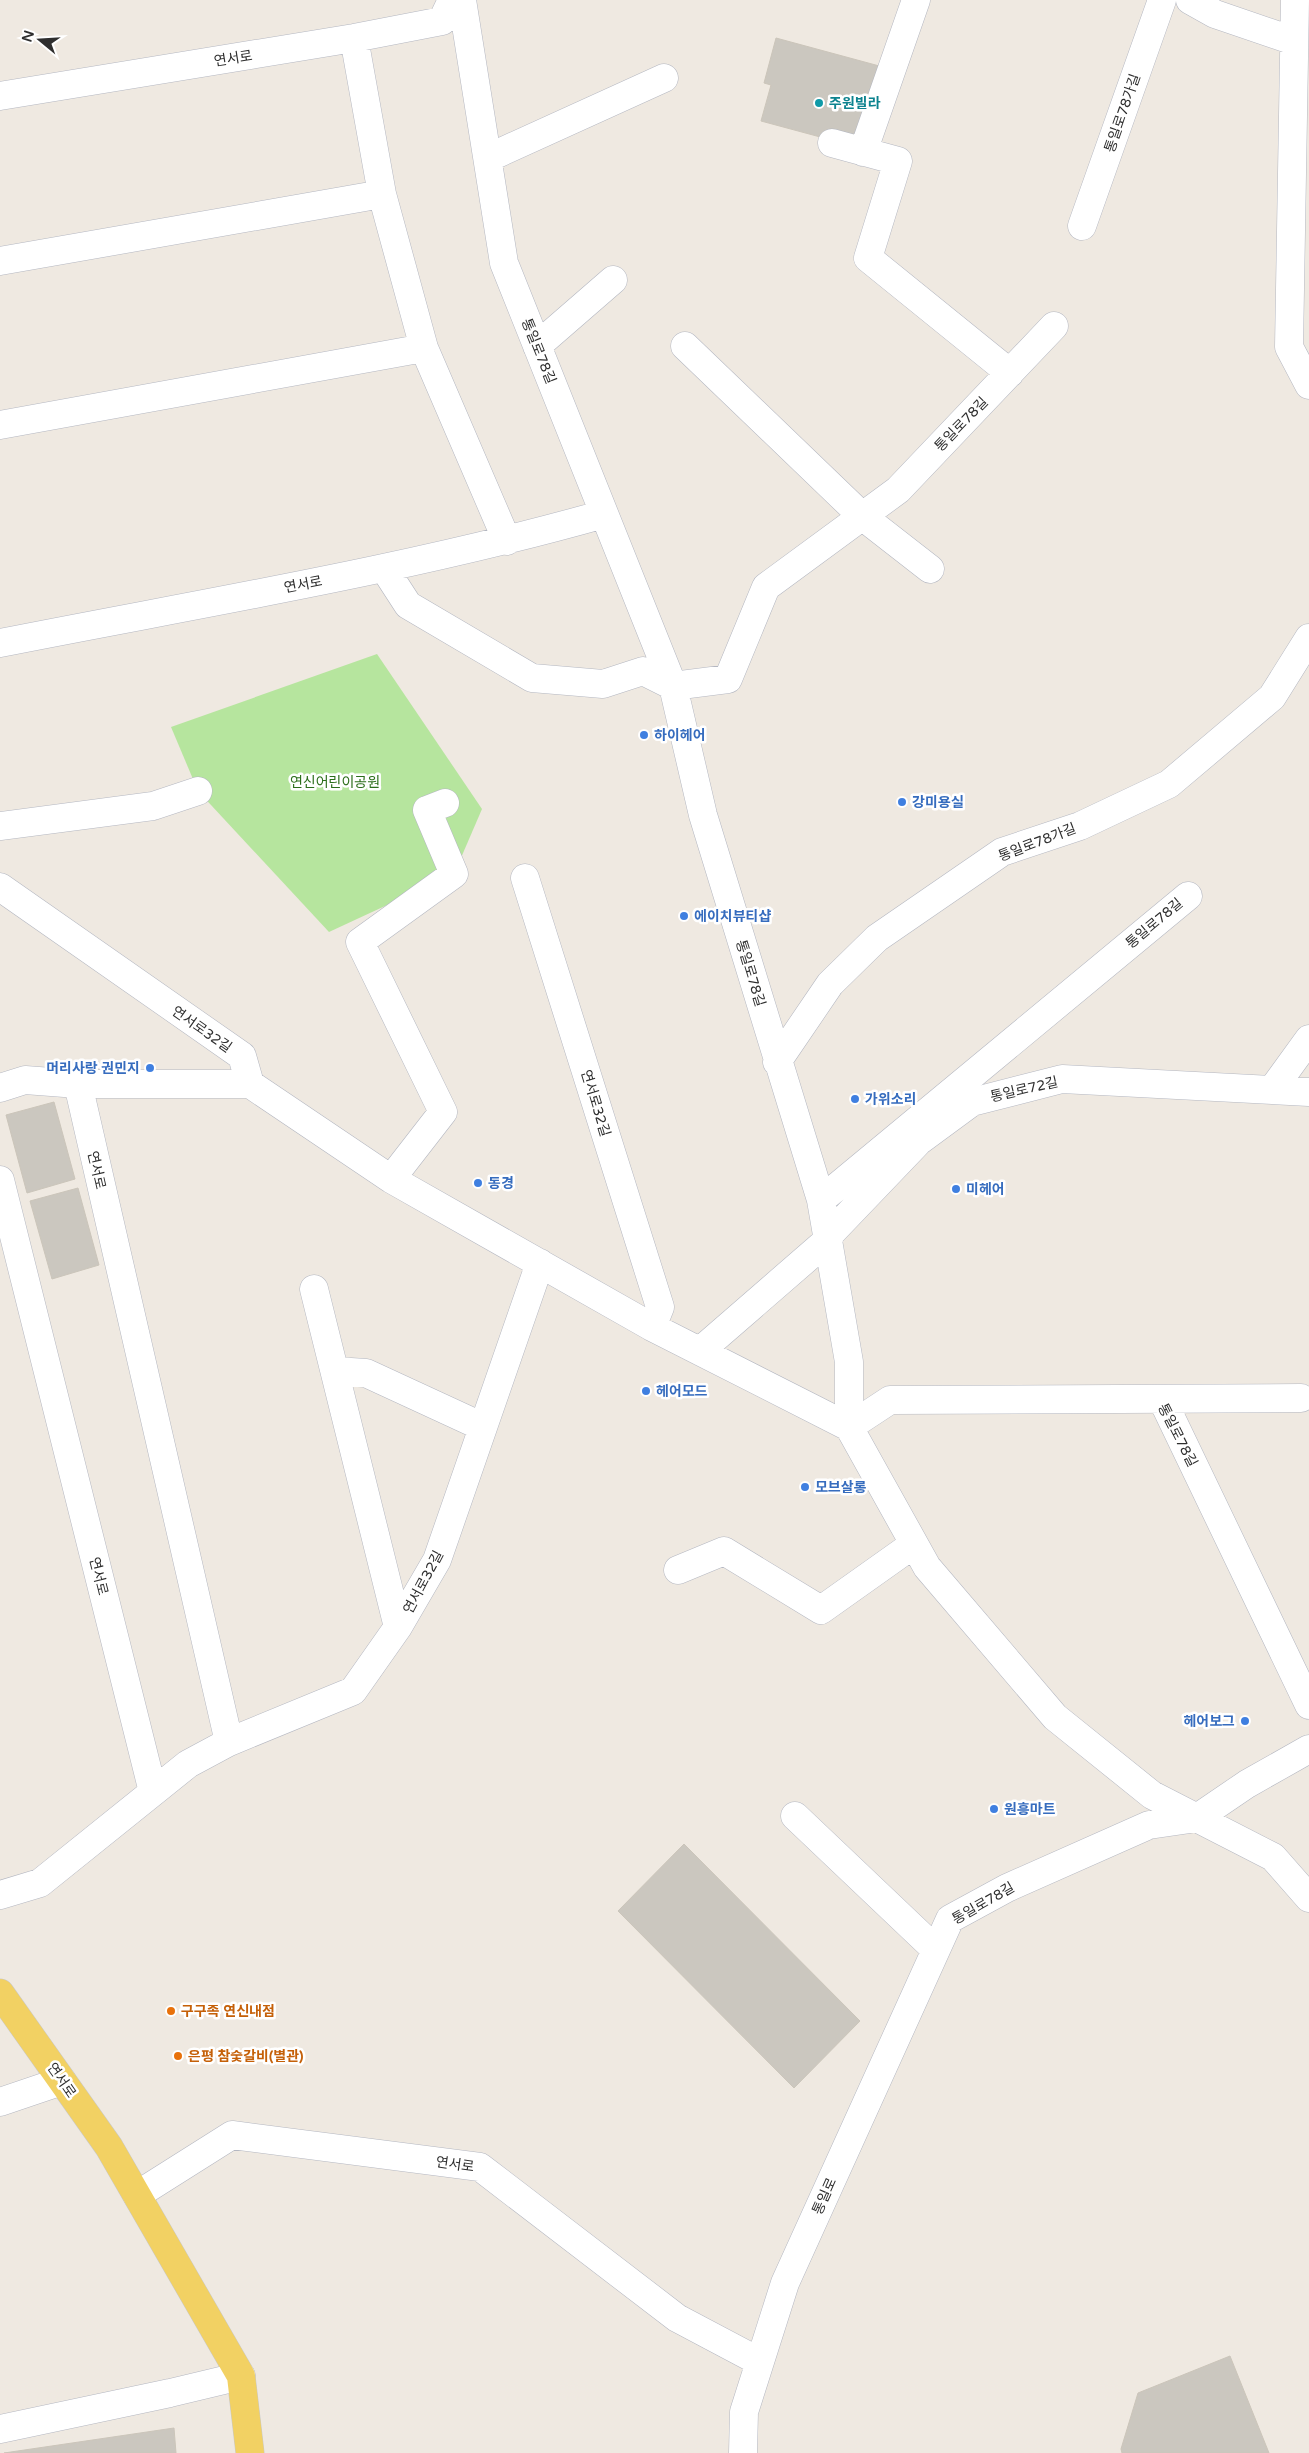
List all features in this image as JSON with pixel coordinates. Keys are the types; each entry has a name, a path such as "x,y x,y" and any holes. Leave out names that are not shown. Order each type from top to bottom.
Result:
{"main road":[{"name":"연서로","path":"0,1993 109,2147 241,2376 250,2453"}],"street":[{"name":"연서로","path":"0,96 354,38 442,21 452,0"},
{"name":"통일로78길","path":"462,0 504,263 673,686 703,815 777,1062 821,1200 829,1237 849,1362 849,1427 927,1567 1055,1717 1152,1795 1273,1857 1309,1898"},
{"path":"863,152 916,0"},
{"name":"통일로78가길","path":"1082,226 1162,0"},
{"path":"1190,0 1215,14 1294,41"},
{"path":"1295,0 1294,41 1300,251 1288,347 1309,385"},
{"path":"354,38 382,194 424,348 507,541"},
{"path":"488,158 664,78"},
{"path":"832,143 898,161 868,258 1010,374"},
{"path":"0,261 382,194"},
{"path":"537,346 613,280"},
{"name":"통일로78길","path":"673,686 728,679 766,587 898,490 1054,326"},
{"path":"685,346 862,516 930,569"},
{"path":"0,425 424,348"},
{"name":"연서로","path":"0,643 384,568 507,541 604,514"},
{"path":"384,568 408,605 532,678 602,684 643,671 673,686"},
{"name":"통일로78가길","path":"777,1062 830,984 877,938 1002,852 1080,826 1169,784 1272,697 1309,638"},
{"path":"0,826 153,806 198,791"},
{"path":"391,1179 443,1112 360,942 454,874 427,810 445,803"},
{"name":"연서로32길","path":"525,878 660,1307 652,1327"},
{"name":"연서로32길","path":"0,887 242,1056 250,1084"},
{"name":"통일로78길","path":"821,1200 1188,896"},
{"path":"1272,1090 1309,1039"},
{"path":"0,1088 25,1080 78,1084 250,1084 391,1179 652,1327 849,1427"},
{"name":"통일로72길","path":"700,1351 829,1237 919,1141 972,1102 1062,1080 1309,1092"},
{"name":"연서로","path":"78,1084 229,1742"},
{"name":"연서로","path":"0,1180 153,1792"},
{"name":"연서로32길","path":"398,1627 437,1560 540,1263"},
{"name":"연서로32길","path":"314,1289 398,1627"},
{"path":"335,1371 366,1373 483,1427"},
{"path":"1162,1399 1301,1398"},
{"name":"통일로78길","path":"849,1427 890,1400 1162,1399 1309,1705"},
{"path":"678,1570 724,1551 821,1610 914,1544"},
{"path":"0,1895 40,1883 188,1764 229,1742 353,1691 398,1627"},
{"name":"통일로78길","path":"935,1949 950,1919 1007,1888 1149,1825 1197,1818 1247,1784 1309,1749"},
{"path":"795,1816 935,1949"},
{"name":"통일로","path":"743,2453 744,2412 785,2283 935,1949"},
{"path":"0,2102 62,2080"},
{"name":"연서로","path":"137,2195 232,2135 480,2167 676,2318 760,2362"},
{"path":"0,2428 170,2393 241,2376"}],"green space":[{"name":"연신어린이공원","path":"377,654 482,809 454,874 329,932 198,791 171,727"}],"building":[{"name":"주원빌라","path":"776,38 883,67 861,148 761,121 771,85 764,83"},
{"path":"54,1102 75,1179 27,1193 6,1115"},
{"path":"78,1188 99,1265 52,1279 30,1201"},
{"path":"684,1844 860,2021 794,2088 618,1911"},
{"path":"1230,2356 1269,2453 1122,2453 1121,2449 1138,2393"},
{"path":"174,2428 176,2453 4,2453"}],"place":[{"name":"주원빌라","path":"819,103"},
{"name":"하이헤어","path":"644,735"},
{"name":"강미용실","path":"902,802"},
{"name":"에이치뷰티샵","path":"684,916"},
{"name":"머리사랑 권민지","path":"150,1068"},
{"name":"가위소리","path":"855,1099"},
{"name":"동경","path":"478,1183"},
{"name":"미헤어","path":"956,1189"},
{"name":"헤어모드","path":"646,1391"},
{"name":"모브살롱","path":"805,1487"},
{"name":"헤어보그","path":"1245,1721"},
{"name":"원흥마트","path":"994,1809"},
{"name":"구구족 연신내점","path":"171,2011"},
{"name":"은평 참숯갈비(별관)","path":"178,2056"}]}
